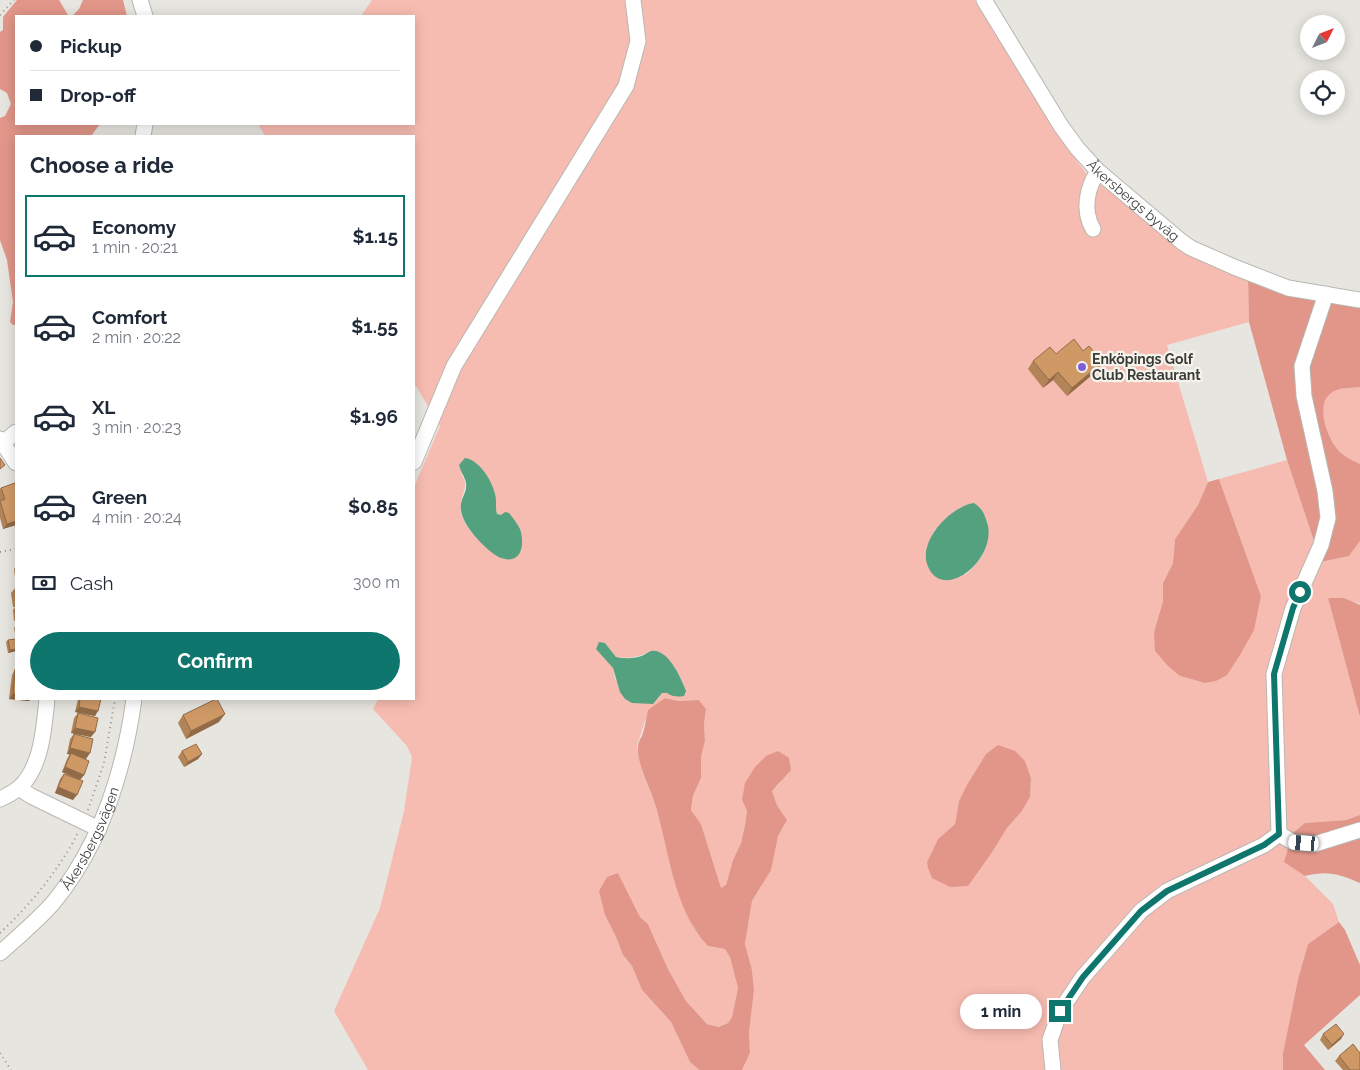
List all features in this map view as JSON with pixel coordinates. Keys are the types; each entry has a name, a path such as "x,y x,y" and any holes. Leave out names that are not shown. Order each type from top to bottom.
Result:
{"street":[{"path":"140,0 145,15"},
{"path":"415,460 454,366 626,86 638,41 633,0"},
{"name":"Åkersbergs byväg","path":"984,0 1060,126 1098,171 1191,248 1288,288 1360,300"},
{"path":"1092,229 1086,208 1091,182 1098,171"},
{"path":"1279,834 1274,674 1293,608 1322,545 1328,518 1325,491 1304,396 1302,366 1326,294"},
{"path":"15,433 2,441 15,461"},
{"path":"0,799 19,788 28,778 35,764 41,742 47,700"},
{"name":"Åkersbergsvägen","path":"0,953 33,924 53,902 82,860 99,829 122,764 134,700"},
{"path":"19,788 31,796 99,829"},
{"path":"1279,834 1293,842 1316,844 1360,830"},
{"path":"1052,1070 1050,1040 1060,1011 1083,977 1141,911 1167,891 1264,845 1279,834"}],"path":[{"path":"0,15 14,0"},
{"path":"0,552 15,549"},
{"path":"0,1053 11,1070"}],"shaded area":[{"path":"17,0 59,0 68,15 15,15 15,125 99,125 92,135 15,135 15,325 10,322 13,302 7,260 0,240 0,118 5,116 11,104 7,93 0,89 0,32 3,30 3,17"},
{"path":"83,0 123,0 127,15 73,15 79,9"},
{"path":"372,0 976,0 1070,152 1086,173 1183,250 1248,278 1249,322 1167,345 1208,482 1198,505 1175,539 1173,563 1163,583 1163,601 1154,632 1180,676 1205,683 1216,681 1261,596 1219,479 1287,460 1321,562 1349,556 1360,541 1360,605 1359,603 1328,598 1360,717 1360,815 1346,820 1305,823 1285,862 1305,876 1333,904 1339,922 1308,944 1298,979 1283,1053 1283,1070 742,1070 750,1053 749,1033 754,990 752,970 745,944 752,901 761,887 778,836 787,820 777,805 772,791 781,782 742,800 747,811 741,843 733,860 726,886 721,889 701,824 691,810 693,796 701,778 701,757 705,741 704,724 706,709 699,700 679,701 665,698 654,707 645,721 637,746 643,773 654,801 677,888 685,910 694,928 708,946 726,949 730,956 738,988 732,1017 728,1023 719,1027 707,1024 686,1001 668,969 648,924 640,917 618,873 605,915 623,955 632,966 642,990 671,1022 690,1062 699,1070 368,1070 334,1011 380,908 404,811 412,757 407,746 373,709 378,700 415,700 415,485 440,426 415,385 415,135 264,135 259,125 415,125 415,15 362,15","holes":["461,473 496,501 497,514 501,515 502,558 481,542 463,520 461,503 465,485","986,519 987,543 977,563 965,575 926,548 935,529","605,643 616,657 634,657 651,651 673,665 684,685 667,693 662,693 653,704 615,679 613,668 608,660","1025,761 1031,778 1030,797 1022,811 1007,828 968,885 927,862 938,839 955,824 959,801 976,771"]},
{"path":"1248,278 1360,305 1360,387 1343,388 1331,393 1325,401 1323,408 1325,425 1332,441 1344,456 1360,464 1360,541 1349,556 1321,562 1287,460 1249,322"},
{"path":"1360,387 1360,464 1344,456 1332,441 1325,425 1323,408 1327,396 1334,391"},
{"path":"465,458 475,462 488,477 495,494 497,514 509,513 520,529 522,547 518,556 514,559 501,558 491,552 475,536 464,520 461,503 466,483 459,465"},
{"path":"1219,479 1261,596 1254,630 1240,655 1227,675 1216,681 1205,683 1180,676 1168,666 1155,651 1154,632 1163,601 1163,583 1173,563 1175,539 1198,505 1208,482"},
{"path":"974,503 980,508 988,526 988,540 983,553 965,574 954,579 943,580 934,575 927,564 928,544 939,525 947,517 965,505"},
{"path":"1328,598 1344,598 1360,605 1360,717"},
{"path":"599,642 605,643 616,657 619,658 637,657 651,651 663,654 673,665 681,679 686,691 684,696 662,693 653,704 632,703 625,699 620,692 613,668 596,649"},
{"path":"665,698 679,701 699,700 706,709 704,724 705,741 701,757 701,778 693,796 691,810 701,824 721,888 726,885 733,860 741,843 747,811 742,800 745,783 755,767 766,756 778,751 789,758 791,770 772,791 777,805 787,820 778,836 771,870 752,901 745,944 752,970 754,990 749,1033 750,1053 742,1070 699,1070 690,1062 671,1022 642,990 632,966 623,955 605,915 599,891 607,877 618,873 640,917 648,924 668,969 686,1001 707,1024 719,1027 728,1023 732,1017 738,988 730,957 725,949 708,946 696,931 687,914 679,896 654,801 639,760 638,744 643,733 648,710"},
{"path":"998,745 1015,751 1025,761 1031,778 1030,797 968,886 950,887 932,878 927,862 938,839 955,824 959,801 967,785 986,754"},
{"path":"1360,815 1360,883 1346,877 1327,873 1305,876 1284,862 1293,833 1305,823 1346,820"},
{"path":"1339,922 1345,930 1360,965 1360,995 1304,1045 1325,1070 1283,1070 1283,1053 1298,979 1308,944"}],"building":[{"path":"1074,339 1083,351 1089,346 1103,362 1072,388 1058,372 1049,380 1033,361 1050,347 1056,354"},
{"path":"0,458 5,465 0,469"},
{"path":"15,483 15,521 7,524 0,501 5,499 1,488"},
{"path":"15,639 15,649 10,650 8,640"},
{"path":"15,669 15,694 13,694"},
{"path":"80,700 101,700 98,711 79,707"},
{"path":"214,700 218,700 225,714 191,731 183,715"},
{"path":"78,713 98,718 95,732 75,728"},
{"path":"74,734 93,739 90,753 70,748"},
{"path":"196,744 202,754 188,762 182,751"},
{"path":"71,753 89,761 84,775 65,767"},
{"path":"64,774 83,781 77,795 58,787"},
{"path":"1336,1024 1344,1034 1332,1045 1323,1034"},
{"path":"1353,1044 1360,1053 1360,1070 1350,1070 1339,1056"}],"place":[{"name":"Enköpings Golf Club Restaurant","path":"1082,367"}],"route":[{"path":"1060,1011 1083,977 1141,911 1167,891 1264,845 1279,834 1274,674 1293,608 1300,592"}]}
